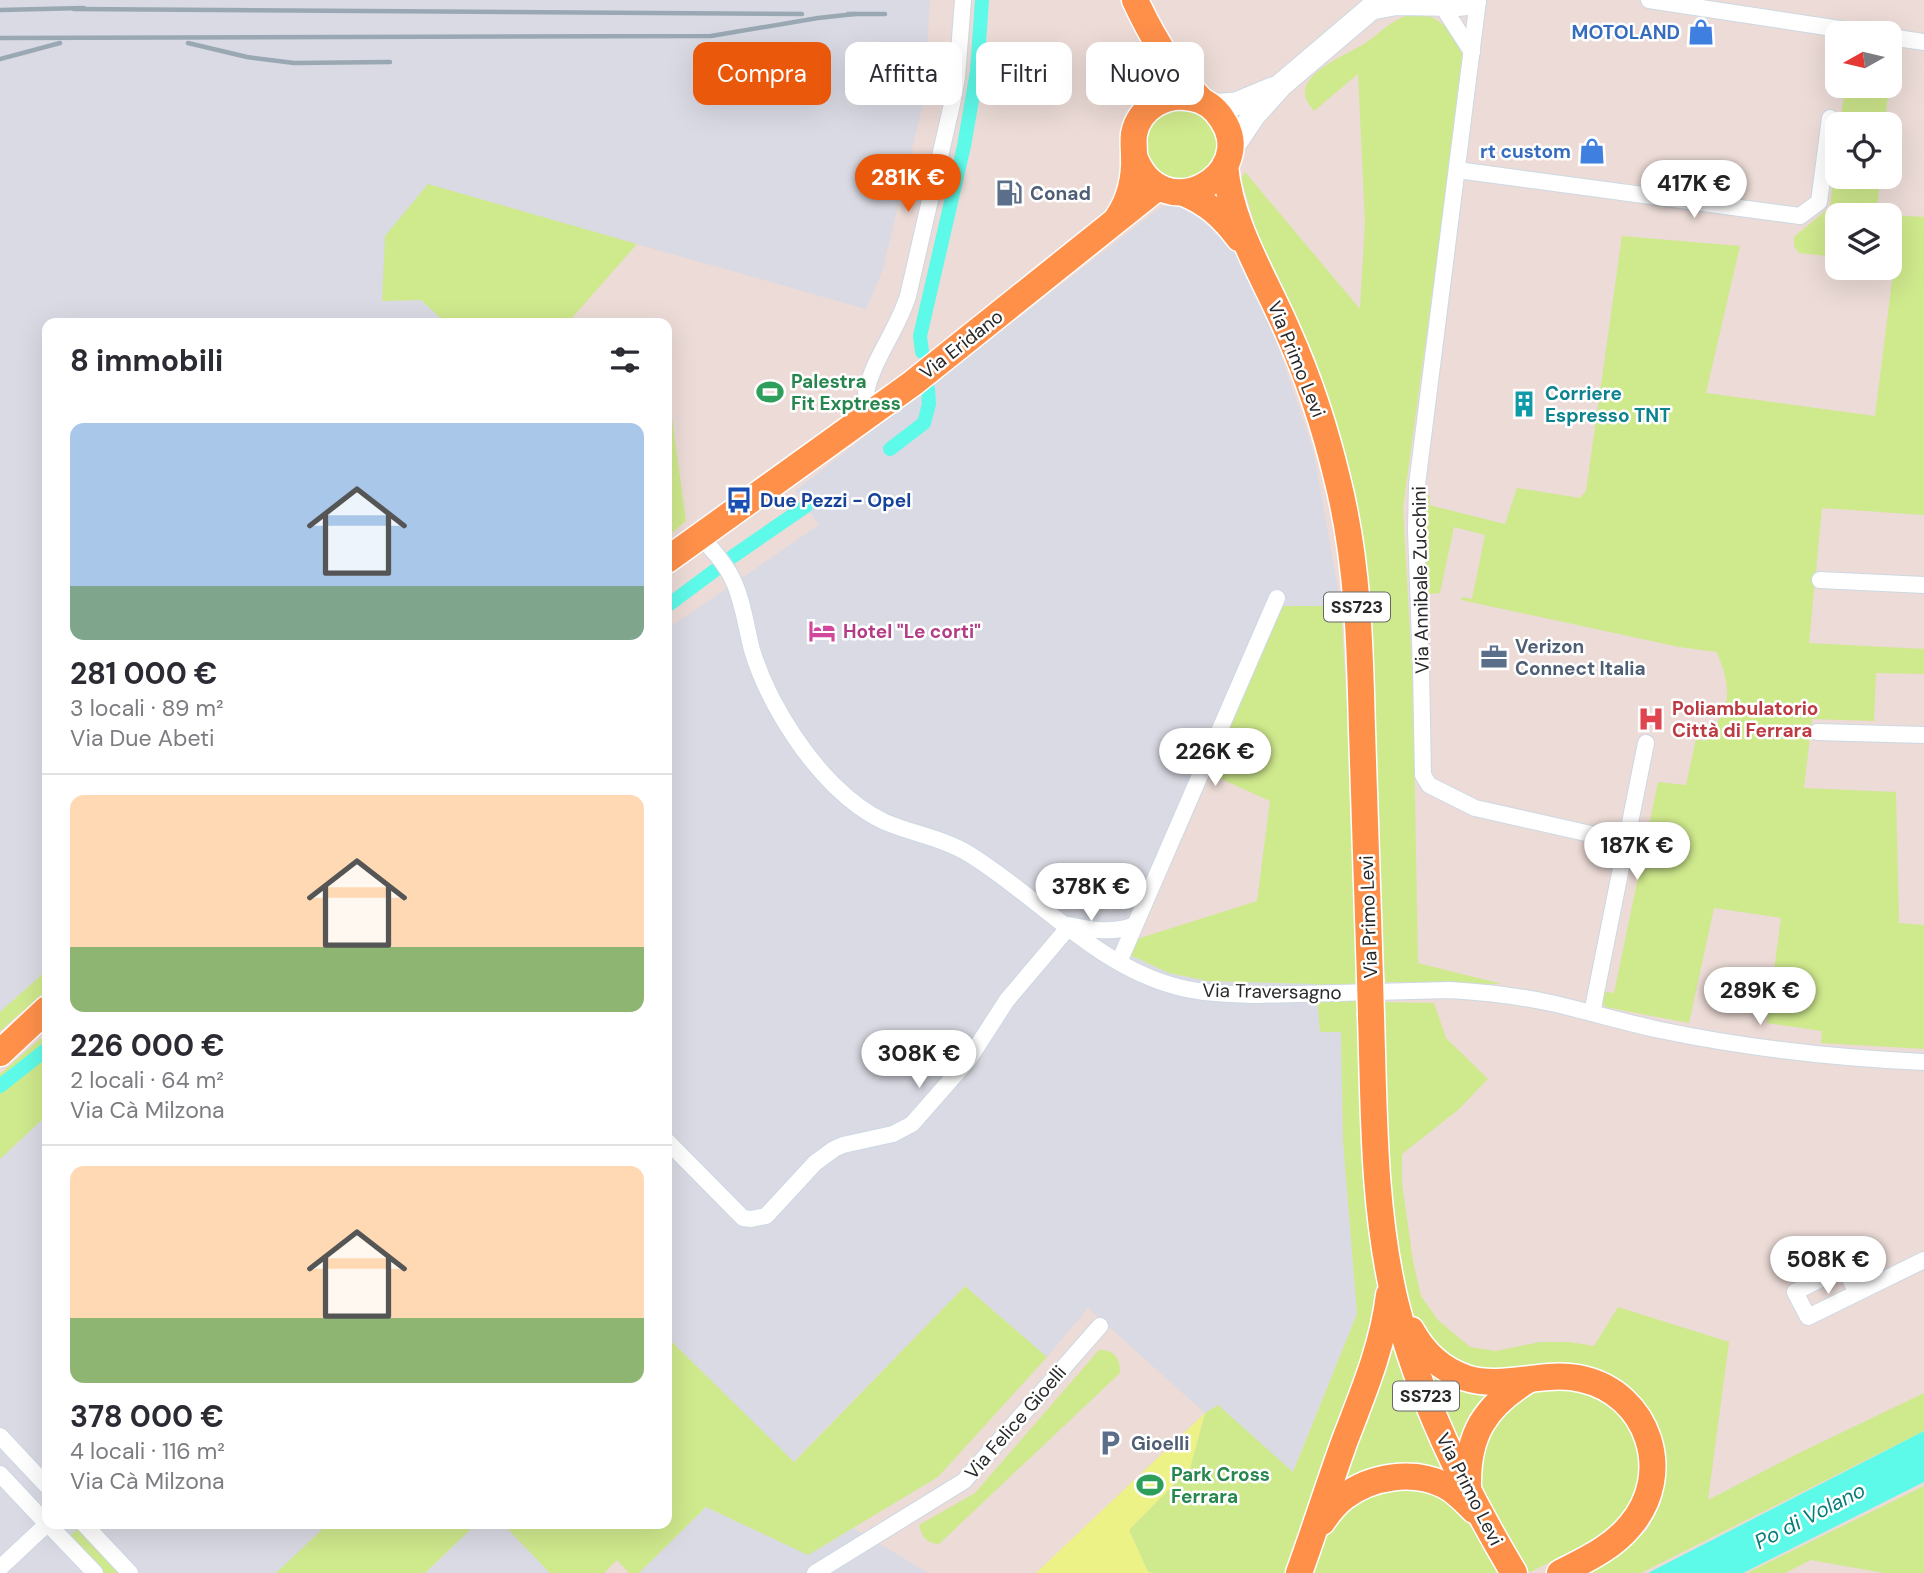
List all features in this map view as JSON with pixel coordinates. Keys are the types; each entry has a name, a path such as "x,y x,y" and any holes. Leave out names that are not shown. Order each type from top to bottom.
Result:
{"main road":[{"path":"1135,0 1148,28 1183,83 1225,124 1229,141 1227,158"},
{"name":"Via Eridano","path":"672,558 708,545 1115,222 1171,190 1207,186 1216,178 1248,123 1281,85 1373,7"},
{"path":"1146,112 1156,85 1155,59 1148,28"},
{"name":"Via Eridano","path":"1115,222 1131,187 1135,131 1146,112 1158,102 1173,97 1191,97 1205,103 1236,104 1281,85"},
{"path":"1134,156 1143,174 1171,190"},
{"name":"Via Primo Levi","path":"1227,158 1230,196 1251,253 1286,326 1311,391 1330,449 1346,516 1359,625 1376,1168 1393,1288 1405,1338 1429,1405 1510,1566"},
{"name":"Via Primo Levi","path":"1171,190 1199,199 1217,212 1251,253"},
{"path":"0,1045 41,1014"},
{"path":"0,1052 41,1014"},
{"path":"1393,1288 1417,1341 1432,1358 1449,1370 1466,1378 1486,1382 1563,1376 1583,1379 1602,1386 1625,1400 1639,1418 1653,1460 1651,1483 1644,1504 1632,1524 1616,1541 1560,1573"},
{"path":"1302,1564 1384,1331 1393,1288"},
{"path":"1468,1487 1467,1468 1470,1453 1476,1432 1485,1415 1513,1389 1529,1379"},
{"path":"1302,1564 1331,1508 1360,1486 1377,1480 1413,1477 1444,1485 1457,1494 1490,1530"}],"street":[{"path":"874,412 866,392 876,363 900,321 908,296 953,104 963,0"},
{"path":"1649,0 1825,27"},
{"name":"Via Annibale Zucchini","path":"1373,7 1441,4 1467,7 1478,1"},
{"name":"Via Annibale Zucchini","path":"1478,1 1415,507 1423,775 1429,785 1475,808 1626,842"},
{"path":"1441,4 1472,52"},
{"path":"1902,39 1924,42"},
{"path":"1457,170 1800,216 1819,202 1825,156"},
{"name":"Via Traversagno","path":"708,545 731,576 753,653 765,685 785,723 838,788 861,808 887,823 941,839 967,853 1064,926 1119,962 1176,987 1201,992 1257,995 1451,990 1481,992 1531,999 1670,1032 1843,1056 1924,1062"},
{"path":"1820,580 1924,585"},
{"path":"1119,962 1277,598"},
{"path":"1817,732 1924,735"},
{"path":"1592,1013 1646,743"},
{"path":"672,1146 743,1218 759,1219 766,1216 824,1155 844,1145 893,1134 912,1124 969,1059 1007,1000 1064,926 1107,931 1135,925"},
{"path":"1857,1293 1924,1260"},
{"name":"Via Felice Gioelli","path":"815,1573 964,1481 1100,1326"},
{"path":"0,1436 42,1481"},
{"path":"0,1475 42,1518"},
{"path":"0,1569 43,1529"},
{"path":"53,1529 95,1573"},
{"path":"89,1529 130,1573"}],"shaded area":[{"path":"0,0 930,0 927,42 845,42 845,105 923,105 883,269 866,309 428,185 382,301 421,300 440,318 42,318 42,974 0,1012"},
{"path":"1181,201 1218,218 1259,290 1313,449 1341,606 1283,606 1130,955 1169,973 1208,981 1316,983 1320,1032 1341,1031 1343,1140 1357,1314 1292,1473 1218,1405 1205,1413 1088,1308 1047,1357 965,1286 793,1462 672,1342 672,626 819,525 795,491 1160,208"},
{"path":"42,1120 42,1529 323,1529 276,1573 0,1573 0,1159"},
{"path":"706,1507 808,1555 853,1528 928,1573 639,1573"},
{"path":"471,1529 508,1529 550,1573 426,1573"}],"green space":[{"path":"1422,14 1437,20 1455,37 1464,59 1403,508 1413,687 1418,963 1502,984 1385,982 1369,600 1241,179 1245,172 1360,309 1365,222 1358,74 1314,111 1306,99 1305,91 1313,76 1330,63 1364,44 1396,21 1409,15"},
{"path":"1843,98 1888,98 1886,112 1842,112"},
{"path":"1181,108 1201,114 1211,124 1217,144 1211,164 1201,174 1181,180 1161,174 1151,164 1145,144 1151,124 1161,114"},
{"path":"428,184 637,244 572,318 440,318 421,300 382,301 385,236"},
{"path":"1832,189 1879,189 1878,203 1830,203"},
{"path":"1825,211 1825,256 1799,253 1794,246 1794,237"},
{"path":"1902,216 1924,217 1924,515 1822,508 1809,643 1924,649 1924,674 1876,673 1874,721 1812,719 1804,788 1896,792 1899,923 1924,925 1924,1049 1821,1043 1822,1031 1767,1023 1781,918 1714,908 1689,1023 1605,1007 1601,1000 1602,991 1614,993 1658,782 1686,785 1696,739 1704,741 1724,709 1727,699 1726,679 1717,652 1679,647 1461,600 1462,597 1472,599 1485,535 1454,527 1440,593 1428,594 1421,510 1423,494 1430,496 1429,505 1505,524 1517,488 1580,498 1586,491 1622,236 1740,246 1706,393 1875,416 1892,280 1902,280"},
{"path":"672,418 686,521 672,533"},
{"path":"1283,606 1341,606 1364,999 1362,1144 1380,1297 1370,1346 1287,1573 1155,1573 1148,1572 1129,1530 1190,1468 1205,1413 1218,1405 1293,1472 1357,1314 1343,1140 1341,1032 1320,1032 1316,984 1208,981 1169,973 1130,955 1137,939 1257,901 1270,801 1210,774"},
{"path":"42,974 42,994 0,1031 0,1012"},
{"path":"1384,1002 1434,1003 1446,1038 1488,1079 1458,1110 1402,1154 1402,1183 1421,1296 1438,1320 1470,1347 1496,1351 1540,1342 1569,1342 1594,1346 1618,1307 1729,1342 1708,1500 1924,1393 1924,1431 1641,1573 1580,1573 1624,1549 1647,1530 1661,1503 1665,1475 1662,1444 1655,1420 1645,1404 1624,1386 1485,1373 1454,1365 1414,1323 1396,1243 1389,1174"},
{"path":"42,1037 42,1120 0,1159 0,1074"},
{"path":"965,1286 1047,1357 938,1477 808,1555 706,1507 639,1573 629,1573 617,1560 604,1573 550,1573 508,1529 672,1529 672,1342 794,1462"},
{"path":"1391,1325 1447,1477 1335,1496"},
{"path":"1099,1350 1109,1351 1116,1356 1120,1373 939,1544 925,1539 919,1525 975,1493"},
{"path":"1423,1359 1508,1387 1464,1459"},
{"path":"1561,1388 1602,1397 1619,1410 1637,1437 1642,1474 1629,1510 1600,1538 1528,1573 1479,1486 1481,1448 1501,1409 1537,1389"},
{"name":"Park Cross Ferrara","path":"1205,1413 1190,1468 1129,1530 1148,1572 1155,1573 1036,1573"},
{"path":"1427,1486 1469,1517 1500,1573 1312,1573 1334,1517 1370,1489"},
{"path":"1924,1486 1924,1573 1884,1573 1811,1560 1785,1573 1747,1573"},
{"path":"77,1529 83,1529 124,1573 99,1573 67,1539"},
{"path":"323,1529 471,1529 425,1573 276,1573"}],"water":[{"name":"Po di Volano","path":"1924,1431 1924,1482 1743,1573 1648,1573"}],"waterway":[{"path":"922,352 920,336 964,146 977,71 982,0"},
{"path":"890,449 924,423 929,404 928,389"},
{"path":"732,557 806,506"},
{"path":"672,602 714,571"},
{"path":"0,1086 42,1053"}],"railway":[{"path":"0,10 84,8"},
{"path":"74,9 802,14"},
{"path":"848,14 885,14"},
{"path":"0,38 711,36 855,14"},
{"path":"0,59 60,43"},
{"path":"188,43 247,57 294,63 390,62"}],"place":[{"name":"MOTOLAND","path":"1701,32"},
{"name":"rt custom","path":"1592,151"},
{"name":"Conad","path":"1009,193"},
{"name":"Palestra Fit Exptress","path":"770,392"},
{"name":"Corriere Espresso TNT","path":"1524,404"},
{"name":"Due Pezzi - Opel","path":"739,500"},
{"name":"Hotel \"Le corti\"","path":"822,631"},
{"name":"Verizon Connect Italia","path":"1494,657"},
{"name":"Poliambulatorio Città di Ferrara","path":"1651,719"},
{"name":"Gioelli","path":"1110,1443"},
{"name":"Park Cross Ferrara","path":"1150,1485"}]}
